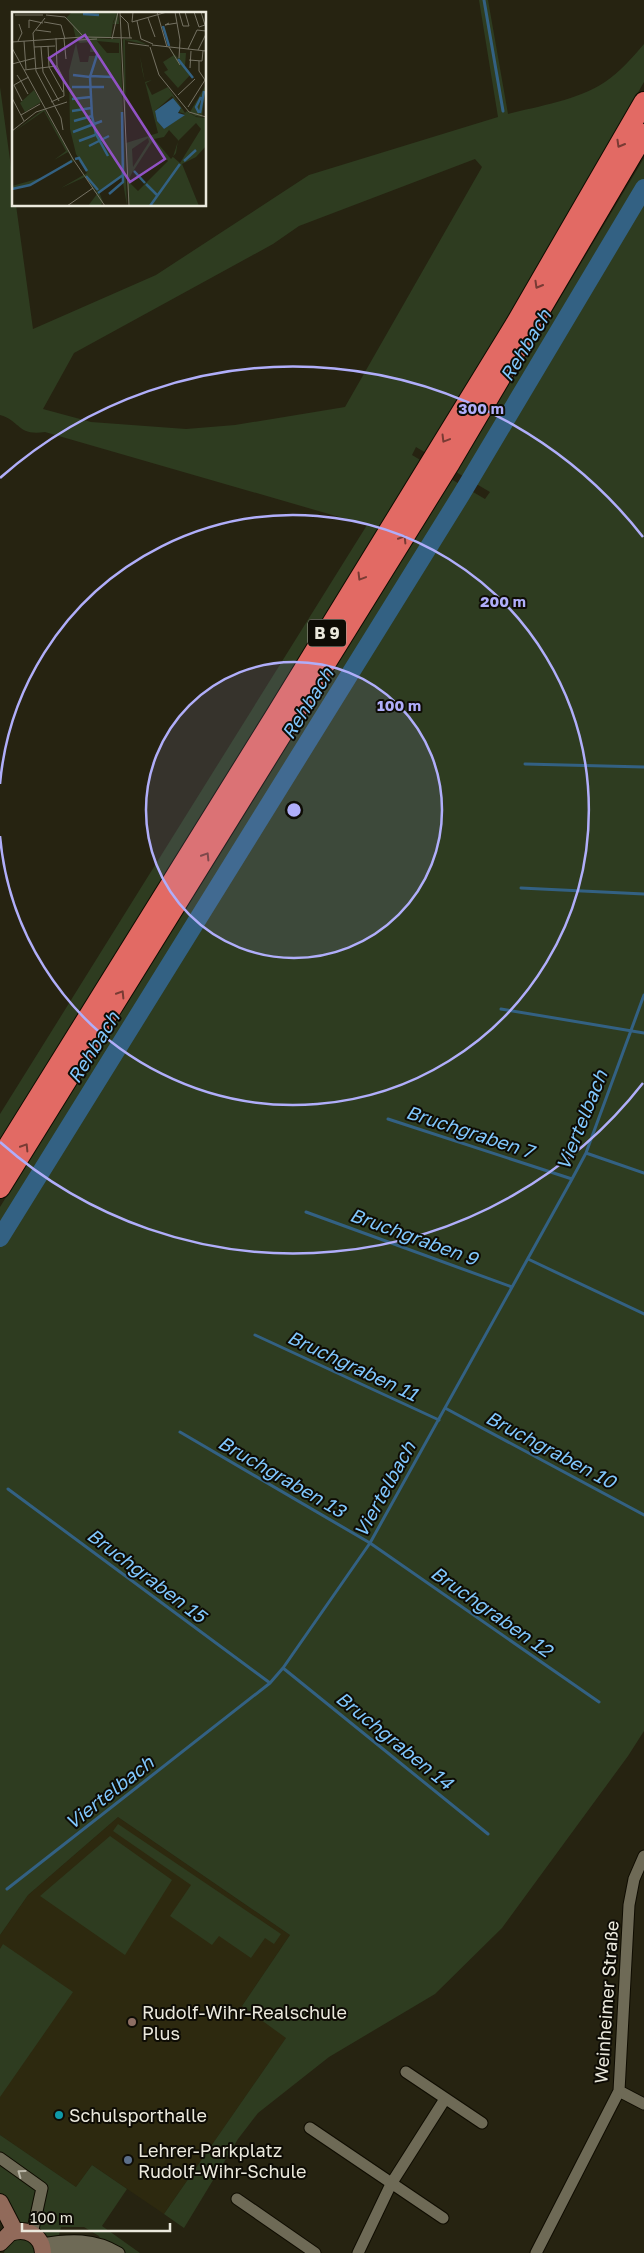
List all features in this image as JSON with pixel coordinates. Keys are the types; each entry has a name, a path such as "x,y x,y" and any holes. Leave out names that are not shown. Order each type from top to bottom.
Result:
{"highway":[{"name":"B 9","path":"0,1159 515,325 644,102"},
{"name":"B 9","path":"0,1188 450,463 644,134"}],"main road":[{"path":"0,2202 5,2233 42,2246"}],"street":[{"name":"Weinheimer Straße","path":"536,2253 619,2091 630,1905 634,1879 644,1856"},
{"path":"406,2072 482,2123"},
{"path":"619,2091 644,2104"},
{"path":"358,2253 391,2184 445,2099"},
{"path":"310,2128 443,2218"},
{"path":"0,2158 42,2188 42,2246"},
{"path":"237,2199 315,2253"},
{"path":"42,2246 80,2240 104,2245 120,2253"},
{"path":"42,2246 102,2253"}],"shaded area":[{"name":"Rudolf-Wihr-Realschule Plus","path":"118,1817 290,1935 242,2006 287,2037 164,2214 92,2165 76,2187 0,2135 0,1935 28,1895"}],"green space":[{"path":"479,0 488,0 508,114 558,102 594,88 616,74 644,44 644,82 537,268 426,453 416,447 412,455 422,461 0,1142 0,1114 367,525 45,432 29,432 0,415 0,87 12,174 12,206 16,206 33,329 156,275 309,175 498,117","holes":["475,159 482,167 345,407 235,425 186,429 91,422 43,409 74,353 273,244 299,226"]},
{"path":"644,158 644,1731 628,1756 502,1928 435,1994 329,2057 258,2113 238,2139 184,2228 164,2214 286,2038 242,2006 290,1935 118,1817 28,1895 0,1935 0,1207 451,479 485,499 490,492 456,472"},
{"path":"118,1824 281,1934 274,1944 265,1938 251,1958 219,1936 212,1945 170,1916 191,1885 113,1831"},
{"path":"110,1836 172,1880 125,1955 40,1896"},
{"path":"3,1944 73,1992 0,2097 0,1949"},
{"path":"0,2135 76,2187 92,2165 127,2189 102,2226 140,2253 124,2253 101,2241 99,2236 84,2227 61,2227 58,2239 41,2236 32,2232 16,2220 9,2213 0,2198"},
{"path":"15,2238 32,2241 37,2253 4,2253 7,2243"}],"waterway":[{"path":"484,0 503,111"},
{"name":"Rehbach","path":"0,1238 461,495 644,188"},
{"path":"525,764 644,767"},
{"path":"521,888 644,894"},
{"name":"Viertelbach","path":"7,1889 270,1683 283,1668 370,1543 586,1153 644,995"},
{"path":"501,1009 644,1033"},
{"name":"Bruchgraben 7","path":"388,1119 572,1179"},
{"path":"586,1153 644,1173"},
{"name":"Bruchgraben 9","path":"306,1212 512,1287"},
{"path":"528,1259 644,1314"},
{"name":"Bruchgraben 11","path":"255,1335 439,1420"},
{"name":"Bruchgraben 10","path":"445,1408 644,1515"},
{"name":"Bruchgraben 12","path":"180,1432 370,1543 599,1702"},
{"name":"Bruchgraben 15","path":"8,1489 270,1683"},
{"name":"Bruchgraben 14","path":"283,1668 488,1834"}],"place":[{"name":"Rudolf-Wihr-Realschule Plus","path":"132,2022"},
{"name":"Schulsporthalle","path":"59,2115"},
{"name":"Lehrer-Parkplatz Rudolf-Wihr-Schule","path":"128,2160"}],"water label":[{"name":"Bruchgraben 13","path":"282,1476"}]}
